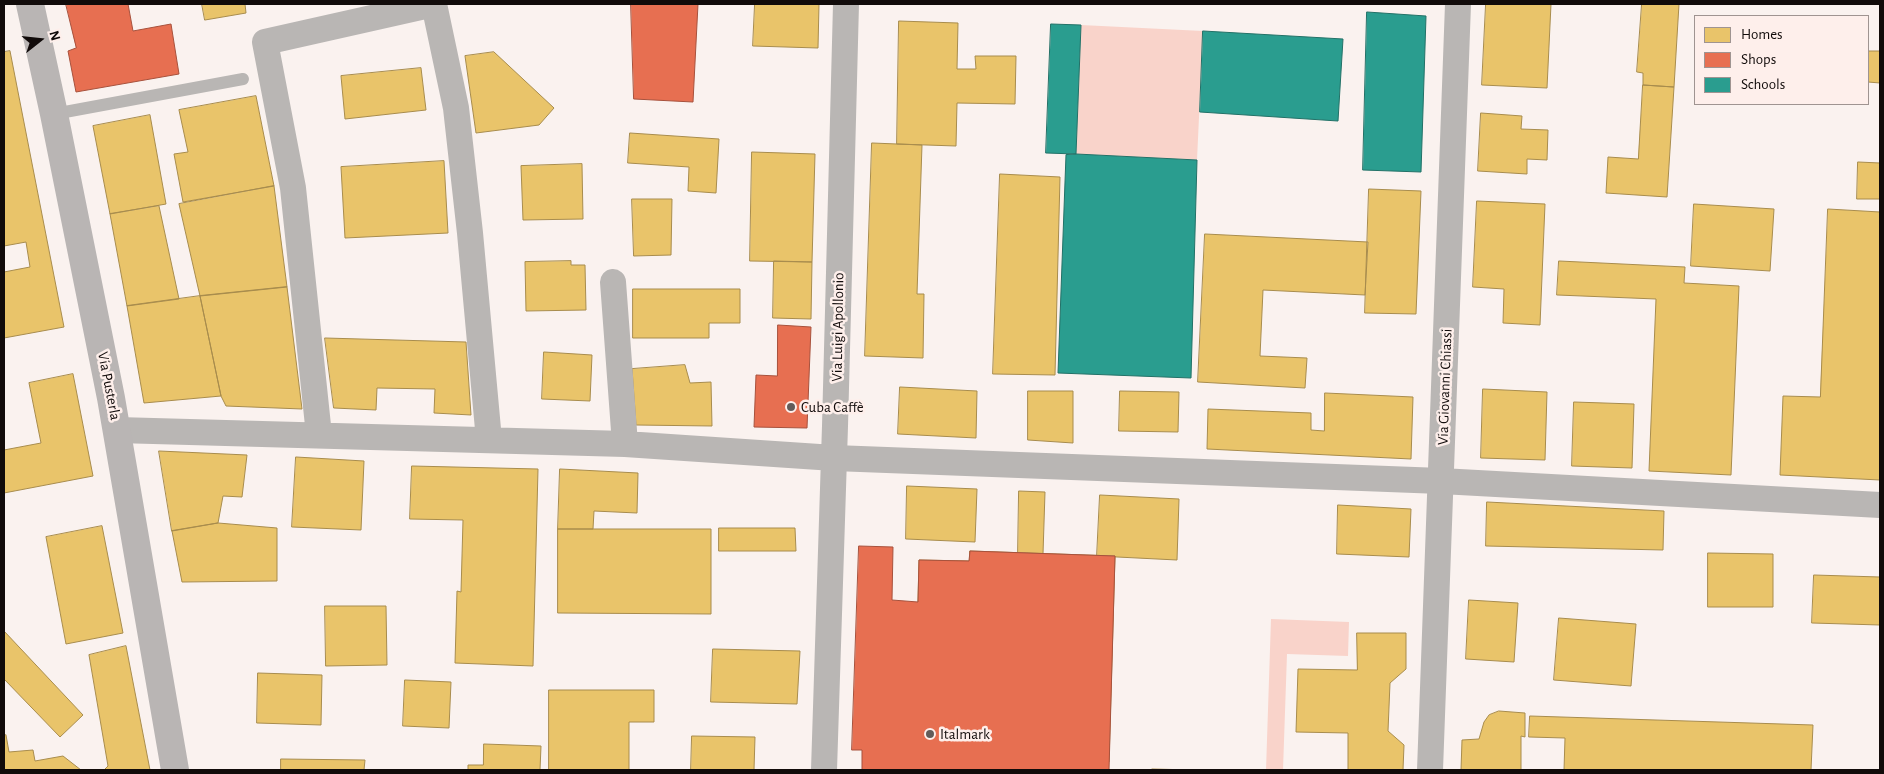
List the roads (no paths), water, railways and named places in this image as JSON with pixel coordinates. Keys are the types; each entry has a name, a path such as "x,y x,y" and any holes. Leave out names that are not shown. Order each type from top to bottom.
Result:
{"main road":[{"name":"Via Pusterla","path":"30,4 54,114 117,430 175,770"}],"street":[{"path":"319,435 293,188 265,42 434,4 456,108 470,233 489,440"},
{"name":"Via Luigi Apollonio","path":"824,770 846,4"},
{"name":"Via Giovanni Chiassi","path":"1430,770 1458,4"},
{"path":"613,282 625,444"},
{"path":"117,430 625,444 834,458 1441,481 1880,505"}],"lane":[{"path":"54,114 243,79"}],"place":[{"name":"Cuba Caffè","path":"791,407"},
{"name":"Italmark","path":"930,734"}]}
